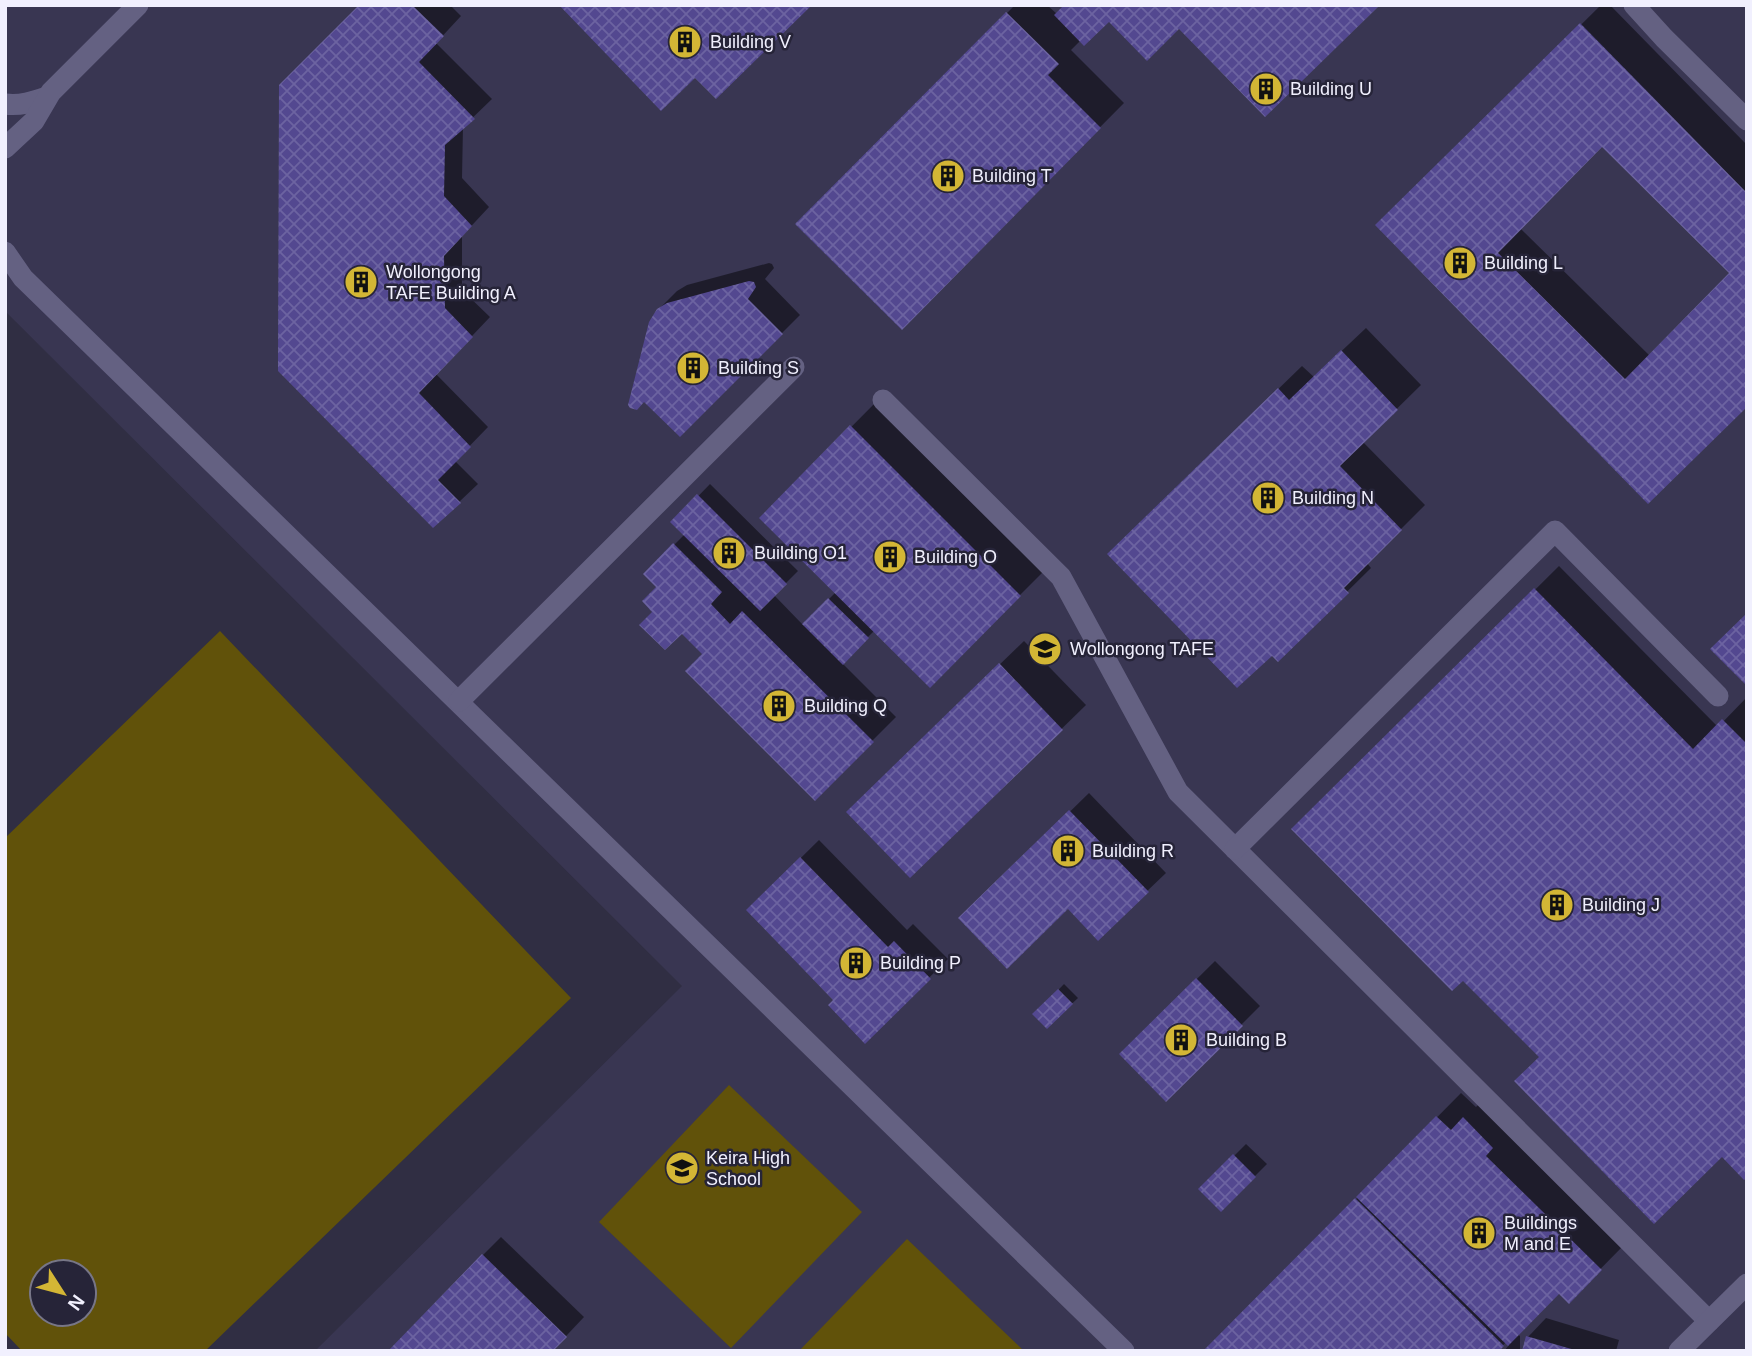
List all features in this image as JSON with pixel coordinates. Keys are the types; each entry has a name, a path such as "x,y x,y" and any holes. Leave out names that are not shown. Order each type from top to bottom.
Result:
{"lane":[{"path":"5,148 34,121 47,97 138,5"},
{"path":"1634,5 1747,120"},
{"path":"5,104 15,106 47,97"},
{"path":"5,252 14,273 459,701 1124,1351"},
{"path":"459,701 794,367"},
{"path":"883,400 1061,577 1178,792 1709,1321"},
{"path":"1236,849 1555,531 1718,696"},
{"path":"1679,1351 1747,1284"}],"shaded area":[{"name":"Wollongong TAFE","path":"5,5 1747,5 1747,1351 315,1351 682,986 5,311"},
{"path":"220,631 571,998 205,1351 22,1351 5,1333 5,838"},
{"path":"729,1085 862,1212 731,1348 599,1222"},
{"path":"907,1239 1024,1351 799,1351"}],"building":[{"name":"Wollongong TAFE Building A","path":"359,5 412,5 444,36 419,62 475,119 445,145 444,196 472,226 444,256 445,308 473,337 419,393 471,447 438,480 461,503 433,528 278,371 279,85"},
{"name":"Building V","path":"559,5 812,5 716,99 695,78 661,111"},
{"name":"Building U","path":"1064,5 1380,5 1265,117 1179,29 1147,61 1109,22 1084,46 1054,15"},
{"name":"Building T","path":"1006,12 1059,64 1048,75 1101,128 902,330 795,224"},
{"name":"Building L","path":"1580,23 1747,193 1747,407 1648,504 1375,225","holes":["1602,147 1729,273 1625,379 1498,253"]},
{"name":"Building S","path":"749,281 754,282 756,287 748,299 783,334 680,437 644,402 637,410 630,408 628,405 649,322 657,309 667,303"},
{"name":"Building N","path":"1341,350 1398,410 1340,466 1402,530 1344,588 1349,593 1278,662 1272,656 1237,688 1107,554 1278,388 1289,400"},
{"name":"Building O","path":"850,425 1021,596 930,688 759,518"},
{"name":"Building O1","path":"697,494 787,584 760,611 670,522"},
{"name":"Building Q","path":"673,543 722,592 711,604 730,624 742,611 874,742 815,801 685,671 702,654 682,634 665,650 639,625 652,612 642,601 656,587 643,574"},
{"name":"Building J","path":"1534,588 1693,749 1722,719 1747,744 1747,1178 1744,1180 1722,1157 1654,1224 1514,1081 1539,1057 1463,981 1452,991 1291,829"},
{"path":"828,598 869,638 843,665 802,624"},
{"path":"1747,613 1747,686 1710,649"},
{"name":"Building Q","path":"999,663 1063,730 910,878 846,812"},
{"name":"Building R","path":"1069,810 1149,892 1098,941 1068,909 1007,969 958,918"},
{"name":"Building P","path":"800,857 888,947 894,941 931,979 865,1044 828,1005 833,1000 746,910"},
{"name":"Building B","path":"1196,978 1243,1026 1166,1102 1119,1054"},
{"path":"1058,989 1073,1004 1047,1029 1032,1014"},
{"name":"Buildings M and E","path":"1436,1116 1451,1130 1463,1117 1493,1148 1486,1156 1602,1270 1569,1304 1559,1294 1508,1346 1356,1197"},
{"path":"1233,1154 1256,1177 1221,1212 1198,1189"},
{"path":"1355,1198 1504,1346 1499,1351 1203,1351"},
{"path":"482,1254 567,1337 553,1351 388,1351"},
{"path":"1526,1336 1575,1350 1575,1351 1522,1351"}],"place":[{"name":"Building V","path":"685,42"},
{"name":"Building U","path":"1266,89"},
{"name":"Building T","path":"948,176"},
{"name":"Building L","path":"1460,263"},
{"name":"Wollongong TAFE Building A","path":"361,282"},
{"name":"Building S","path":"693,368"},
{"name":"Building N","path":"1268,498"},
{"name":"Building O1","path":"729,553"},
{"name":"Building O","path":"890,557"},
{"name":"Wollongong TAFE","path":"1045,649"},
{"name":"Building Q","path":"779,706"},
{"name":"Building R","path":"1068,851"},
{"name":"Building J","path":"1557,905"},
{"name":"Building P","path":"856,963"},
{"name":"Building B","path":"1181,1040"},
{"name":"Keira High School","path":"682,1168"},
{"name":"Buildings M and E","path":"1479,1233"}]}
